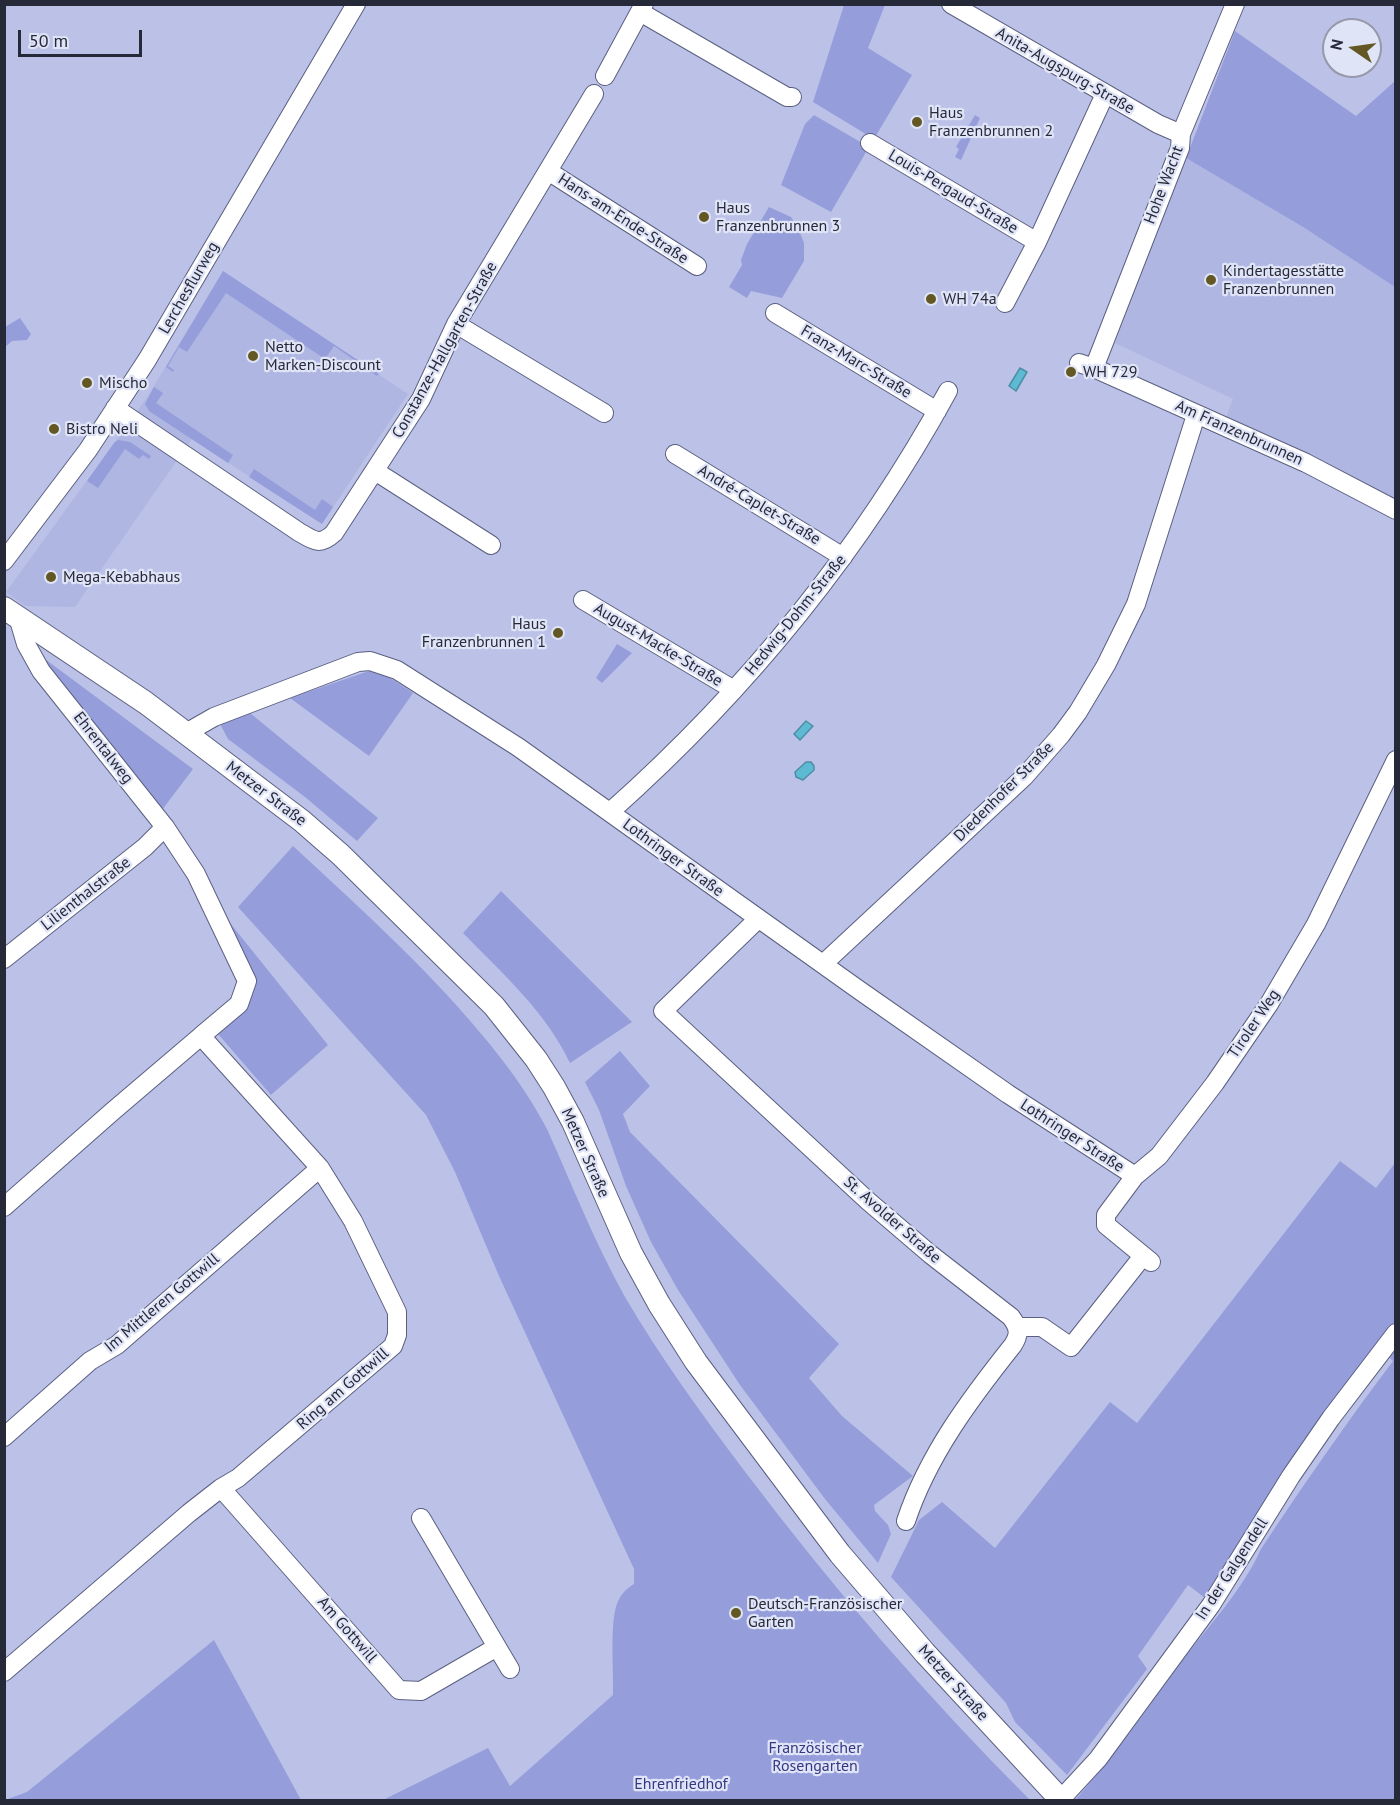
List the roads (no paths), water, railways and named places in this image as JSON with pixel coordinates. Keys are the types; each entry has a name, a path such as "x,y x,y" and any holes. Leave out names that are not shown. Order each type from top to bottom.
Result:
{"main road":[{"name":"Metzer Straße","path":"11,612 146,703 323,838 494,1006 536,1059 554,1087 573,1122 631,1254 696,1362 840,1554 932,1661 1060,1800"}],"street":[{"name":"Lerchesflurweg","path":"4,561 88,450 147,360 356,4"},
{"name":"Anita-Augspurg-Straße","path":"951,4 1105,94 1180,134"},
{"name":"Hohe Wacht","path":"1087,365 1180,148 1180,134 1235,4"},
{"path":"605,76 642,8 787,97 792,97"},
{"name":"Constanze-Hallgarten-Straße","path":"115,408 299,532 318,542 326,541 334,534 421,399 456,324 594,94"},
{"name":"Louis-Pergaud-Straße","path":"1005,303 1105,94"},
{"name":"Louis-Pergaud-Straße","path":"870,143 1036,242"},
{"name":"Hans-am-Ende-Straße","path":"548,171 697,266"},
{"name":"Franz-Marc-Straße","path":"775,313 937,411"},
{"path":"456,324 604,413"},
{"name":"Am Franzenbrunnen","path":"1087,365 1306,463 1395,510"},
{"name":"Hedwig-Dohm-Straße","path":"610,812 668,758 734,690 799,614 878,507 948,392"},
{"name":"Diedenhofer Straße","path":"823,964 1024,777 1078,712 1106,665 1136,604 1196,415"},
{"name":"André-Caplet-Straße","path":"675,454 843,557"},
{"path":"375,471 491,545"},
{"name":"August-Macke-Straße","path":"583,600 734,690"},
{"name":"Ehrentalweg","path":"11,612 41,671 165,827 196,874 247,981 239,1004 201,1036"},
{"name":"Lothringer Straße","path":"186,733 214,717 358,662 370,661 397,670 457,707 610,812 1008,1094 1135,1176"},
{"name":"Tiroler Weg","path":"1018,1327 1042,1327 1071,1347 1147,1259 1106,1225 1106,1215 1135,1176 1159,1156 1215,1083 1269,1004 1316,924 1395,760"},
{"name":"Lilienthalstraße","path":"4,959 145,847 165,827"},
{"name":"St. Avolder Straße","path":"758,919 663,1011 868,1201 930,1254 1011,1317 1018,1327"},
{"path":"4,1207 201,1036"},
{"name":"Ring am Gottwill","path":"4,1672 189,1513 238,1478 393,1346 397,1335 397,1312 353,1221 320,1168 201,1036"},
{"name":"Im Mittleren Gottwill","path":"4,1437 90,1361 117,1345 320,1168"},
{"path":"906,1521 921,1484 952,1427 972,1396 1013,1345 1018,1337 1018,1327"},
{"name":"In der Galgendell","path":"1060,1800 1098,1759 1211,1605 1331,1418 1395,1333"},
{"name":"Am Gottwill","path":"221,1488 399,1690 421,1691 497,1647"},
{"path":"421,1518 510,1669"}],"place":[{"name":"Haus Franzenbrunnen 2","path":"917,122"},
{"name":"Haus Franzenbrunnen 3","path":"704,217"},
{"name":"Kindertagesstätte Franzenbrunnen","path":"1211,280"},
{"name":"WH 74a","path":"931,299"},
{"name":"Netto Marken-Discount","path":"253,356"},
{"name":"WH 729","path":"1071,372"},
{"name":"Mischo","path":"87,383"},
{"name":"Bistro Neli","path":"54,429"},
{"name":"Mega-Kebabhaus","path":"51,577"},
{"name":"Haus Franzenbrunnen 1","path":"558,633"},
{"name":"Deutsch-Französischer Garten","path":"736,1613"}],"park label":[{"name":"Französischer Rosengarten","path":"815,1757"},
{"name":"Ehrenfriedhof","path":"681,1784"}]}
